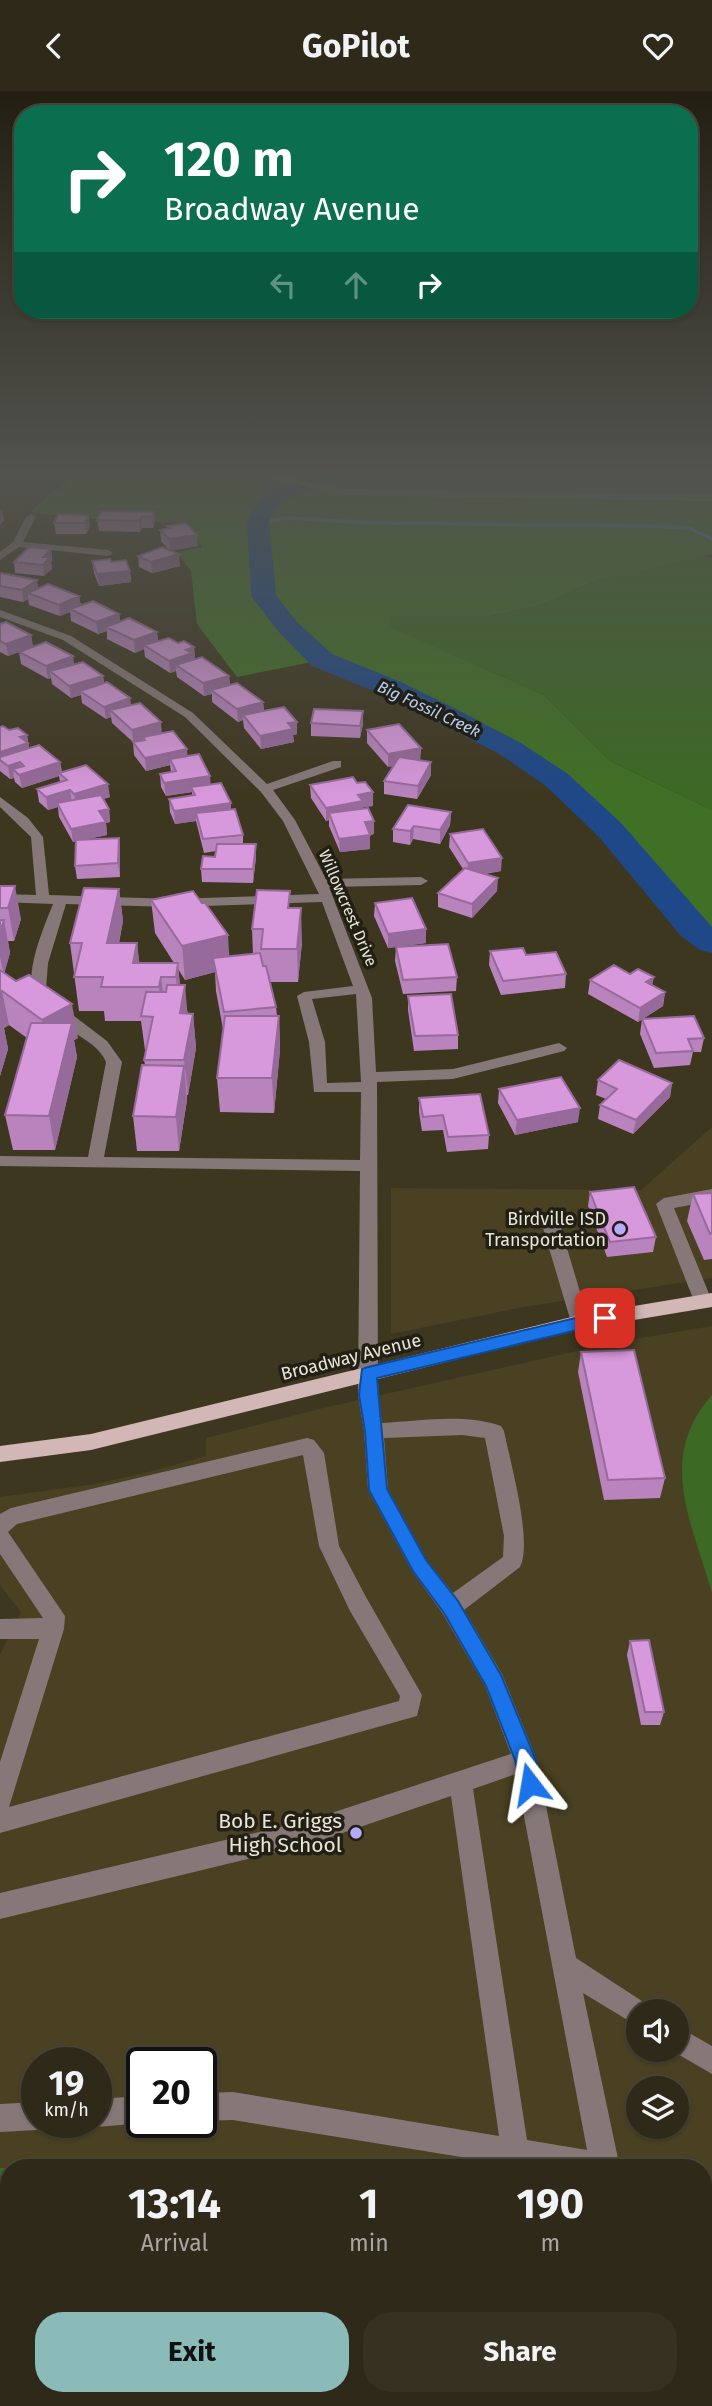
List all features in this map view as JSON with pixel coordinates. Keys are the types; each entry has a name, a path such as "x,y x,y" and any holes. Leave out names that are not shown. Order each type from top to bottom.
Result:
{"main road":[{"name":"Broadway Avenue","path":"0,1454 90,1442 580,1322 707,1301"}],"street":[{"name":"Willowcrest Drive","path":"0,613 67,638 189,715 265,789 289,820 327,898 365,998 369,1082 368,1395 374,1431 378,1490 419,1565 451,1607 494,1681 525,1760 603,2159"},
{"path":"265,789 337,764"},
{"path":"0,801 24,821 37,837 43,898"},
{"path":"321,883 421,881"},
{"path":"0,898 173,904 327,898"},
{"path":"61,899 40,968 40,991 48,1004 102,1045 111,1054 114,1062 95,1162"},
{"path":"362,989 304,996 317,1042 320,1088 453,1074 559,1048"},
{"path":"0,1161 369,1166"},
{"path":"707,1301 664,1204 712,1195"},
{"path":"550,1218 580,1322"},
{"path":"374,1431 462,1427 494,1431 514,1536 513,1561 451,1607"},
{"path":"0,1527 11,1517 307,1445 314,1453 329,1546 358,1604 411,1695 409,1709 0,1821"},
{"path":"0,1537 54,1616 53,1629 0,1800"},
{"path":"0,1629 53,1629"},
{"path":"0,1906 310,1832 525,1760"},
{"path":"460,1780 505,2157"},
{"path":"565,1966 626,2006"},
{"path":"689,2047 712,2061"},
{"path":"217,2106 233,2106 523,2159"},
{"path":"0,2118 21,2117"}],"shaded area":[{"path":"712,1127 712,1278 523,1307 391,1334 391,1188 641,1190"},
{"name":"Bob E. Griggs High School","path":"712,1326 712,2159 0,2159 0,1655 21,1612 0,1585 0,1497 95,1484 206,1456 206,1438 319,1409 617,1342"}],"green space":[{"path":"192,581 595,581 542,605 491,616 391,616 388,626 544,695 610,761 712,810 712,943 693,929 610,830 557,780 511,749 391,688 322,660 237,677 197,624"},
{"path":"595,581 712,581 712,810 610,761 544,695 387,626 391,616 491,616 542,605"},
{"path":"712,1395 712,1593 688,1516 682,1467 686,1443 695,1419"}],"building":[{"path":"0,581 35,581 22,590 0,586"},
{"path":"48,584 79,596 59,605 28,593"},
{"path":"93,601 119,614 96,622 70,609"},
{"path":"129,618 157,632 134,640 106,627"},
{"path":"6,622 31,635 6,644 0,641 0,624"},
{"path":"169,638 178,643 184,641 194,647 186,650 192,653 169,661 144,645"},
{"path":"46,642 73,656 46,666 19,652"},
{"path":"202,657 229,676 203,683 176,665"},
{"path":"83,662 103,676 69,686 50,671"},
{"path":"107,682 130,698 104,707 80,691"},
{"path":"237,683 263,702 237,709 211,690"},
{"path":"140,703 161,722 132,730 110,710"},
{"path":"284,707 297,722 288,723 293,729 260,736 243,715"},
{"path":"314,709 363,711 360,726 311,723"},
{"path":"399,724 421,748 388,754 367,730"},
{"path":"0,727 9,730 18,728 27,735 20,737 28,743 0,752"},
{"path":"173,731 187,749 145,758 133,742 145,740 143,737"},
{"path":"39,745 60,762 19,775 13,769 24,766 20,762 8,766 0,760 0,757"},
{"path":"199,754 210,776 164,783 160,774 176,771 170,759"},
{"path":"399,757 431,762 418,786 384,781"},
{"path":"86,765 108,784 74,794 70,790 46,797 37,789 67,780 59,773"},
{"path":"353,777 357,783 365,782 373,792 358,795 363,801 326,808 310,785"},
{"path":"221,783 231,803 174,811 169,799 195,795 191,787"},
{"path":"101,795 109,809 99,811 106,822 71,829 57,803"},
{"path":"408,805 451,812 440,830 414,826 410,831 393,829"},
{"path":"368,808 374,821 365,822 370,835 339,839 329,813"},
{"path":"235,809 243,835 203,839 196,813"},
{"path":"483,829 502,858 468,863 450,834"},
{"path":"119,838 118,863 75,866 76,840"},
{"path":"217,844 256,844 253,869 201,869 203,856 215,857"},
{"path":"465,868 498,878 472,904 438,893"},
{"path":"0,886 15,886 8,908 0,908"},
{"path":"84,888 119,889 107,943 137,943 133,963 178,963 176,977 161,977 159,987 101,987 103,977 74,977 82,943 70,943"},
{"path":"257,890 290,891 288,908 301,908 297,949 261,949 263,929 252,929"},
{"path":"193,891 228,935 182,946 151,900"},
{"path":"412,898 426,929 388,934 375,903"},
{"path":"448,944 457,977 403,980 396,947"},
{"path":"523,948 526,955 556,952 566,974 503,981 490,951"},
{"path":"260,953 276,1007 224,1012 213,958"},
{"path":"614,965 630,974 638,969 654,977 646,982 665,992 640,1008 590,980"},
{"path":"0,970 16,981 29,975 72,1004 42,1020 0,992"},
{"path":"167,985 185,985 180,1013 193,1014 184,1060 144,1060 153,1017 141,1016 146,992 166,992"},
{"path":"451,994 458,1035 415,1036 408,996"},
{"path":"225,1016 279,1016 272,1078 217,1078"},
{"path":"694,1016 704,1038 688,1039 693,1051 656,1053 642,1019"},
{"path":"31,1023 72,1023 49,1116 5,1115"},
{"path":"619,1060 672,1083 636,1120 600,1105 617,1089 598,1080"},
{"path":"142,1065 184,1066 176,1117 133,1116"},
{"path":"561,1077 580,1108 517,1120 499,1089"},
{"path":"480,1094 489,1135 448,1137 443,1115 423,1117 419,1098"},
{"path":"634,1187 656,1237 610,1242 590,1192"},
{"path":"712,1193 712,1233 710,1234 693,1194"},
{"path":"634,1350 665,1478 608,1480 581,1352"},
{"path":"649,1640 664,1712 645,1712 630,1641"}],"waterway":[{"name":"Big Fossil Creek","path":"263,581 264,596 287,626 322,660 391,688 444,714 511,749 557,780 610,830 693,929 712,943"}],"place":[{"name":"Birdville ISD Transportation","path":"620,1229"},
{"name":"Bob E. Griggs High School","path":"356,1833"}],"route":[{"path":"530,1784 525,1760 494,1681 451,1607 419,1565 378,1490 368,1373 605,1318"}]}
